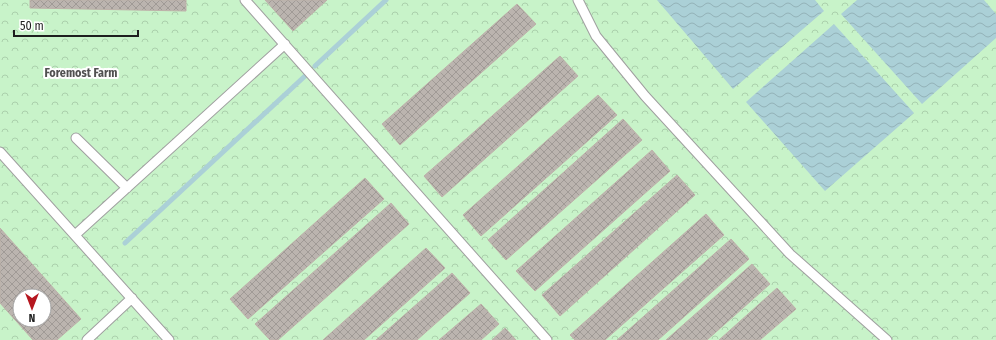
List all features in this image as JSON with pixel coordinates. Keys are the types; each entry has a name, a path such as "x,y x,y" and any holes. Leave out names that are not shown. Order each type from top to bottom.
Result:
{"lane":[{"path":"245,0 548,340"},
{"path":"578,0 596,36 645,96 790,254 887,340"},
{"path":"75,235 285,44"},
{"path":"76,138 127,188"},
{"path":"0,152 169,340"},
{"path":"87,340 132,298"}],"green space":[{"path":"0,0 996,0 996,340 0,340"}],"water":[{"path":"657,0 815,0 824,11 733,89"},
{"path":"857,0 984,0 996,14 996,38 922,104 841,14"},
{"path":"834,24 914,113 825,191 746,102"}],"building":[{"path":"30,0 186,0 186,11 30,8"},
{"path":"265,0 327,0 293,31"},
{"path":"517,4 536,24 400,145 382,124"},
{"path":"560,56 578,76 442,197 424,176"},
{"path":"598,95 617,115 481,236 463,215"},
{"path":"623,119 642,140 506,260 488,240"},
{"path":"652,150 670,171 535,291 516,271"},
{"path":"677,175 695,195 560,316 542,295"},
{"path":"365,178 384,199 248,319 230,299"},
{"path":"391,203 409,224 278,340 270,340 255,324"},
{"path":"706,214 724,235 605,340 575,340 570,335"},
{"path":"0,228 81,319 57,340 33,340 22,328 52,328 52,288 12,288 12,316 0,303"},
{"path":"731,239 749,259 658,340 617,340"},
{"path":"426,248 445,268 364,340 323,340"},
{"path":"752,264 770,284 707,340 666,340"},
{"path":"452,273 470,293 417,340 376,340"},
{"path":"777,288 796,309 760,340 719,340"},
{"path":"481,304 499,324 481,340 439,340"},
{"path":"505,328 516,340 492,340"}],"waterway":[{"path":"315,66 386,0"},
{"path":"125,243 305,76"}],"district":[{"name":"Foremost Farm","path":"81,73"}]}
